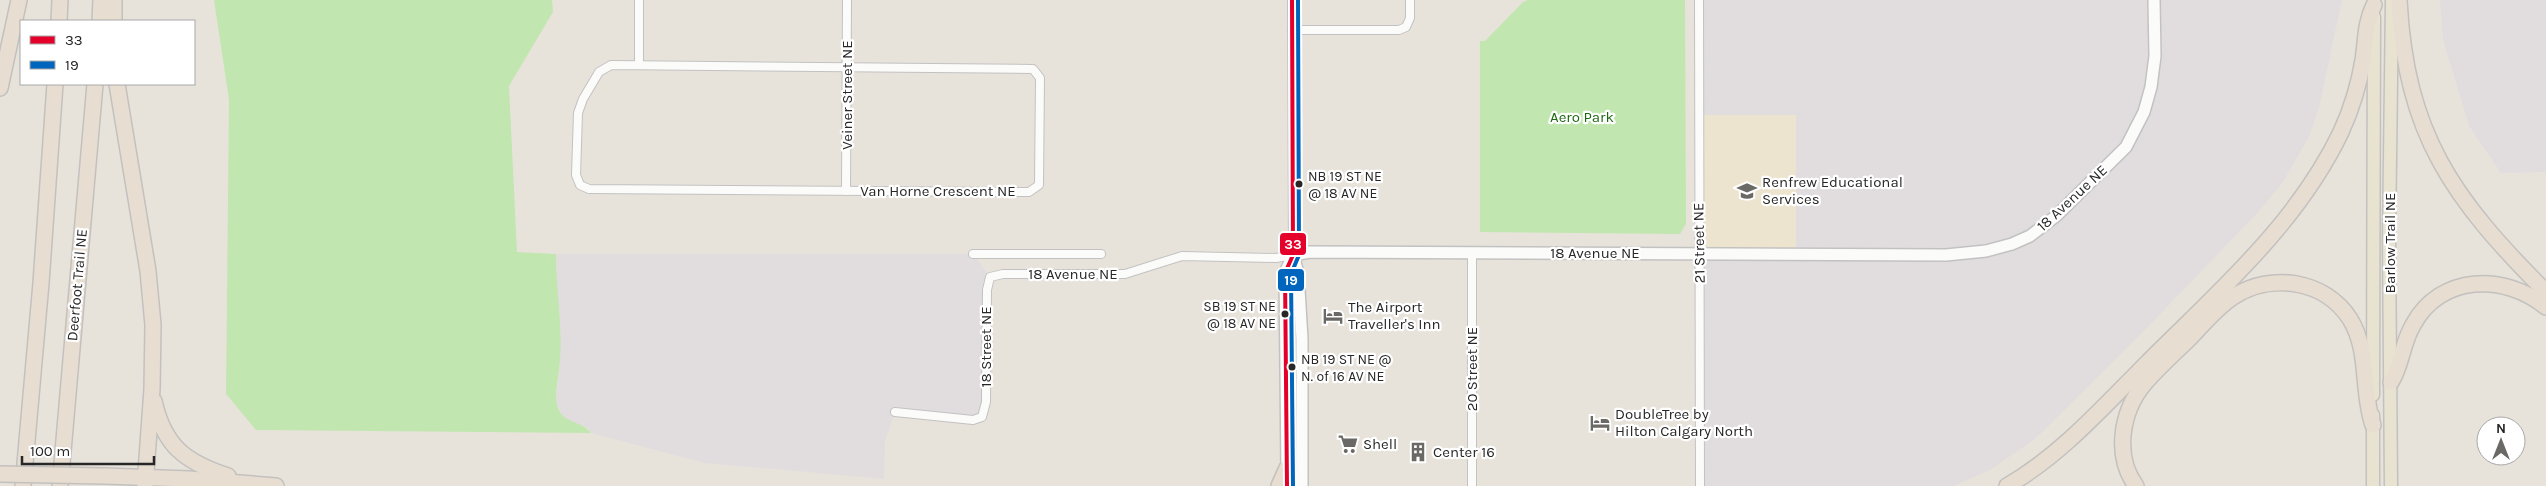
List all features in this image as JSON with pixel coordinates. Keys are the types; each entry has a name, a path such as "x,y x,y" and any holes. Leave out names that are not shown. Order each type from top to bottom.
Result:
{"highway":[{"path":"0,88 19,0"},
{"path":"59,20 60,0"},
{"path":"100,20 101,0"},
{"path":"114,0 114,20"},
{"path":"2399,0 2403,50 2414,102 2438,158 2468,208 2546,292"},
{"path":"2007,486 2036,468 2089,421 2243,268 2300,203 2329,155 2347,118 2361,67 2368,18 2374,3"},
{"path":"23,486 42,274 54,85"},
{"name":"Deerfoot Trail NE","path":"60,486 95,85"},
{"path":"117,85 148,270 153,325 152,389 145,482"},
{"path":"2136,486 2126,468 2122,442 2127,416 2143,385 2225,303 2244,291 2264,284 2286,283 2315,289 2337,302 2344,311 2355,330 2359,342 2365,368 2367,408 2373,425"},
{"path":"2390,382 2399,370 2407,335 2419,315 2435,299 2452,289 2472,284 2505,285 2528,293 2546,307"},
{"path":"152,389 164,432 185,457 204,468 250,483"},
{"path":"1278,486 1287,468"},
{"path":"0,474 110,481 250,483 276,486"},
{"path":"0,485 41,476"}],"main road":[{"name":"Barlow Trail NE","path":"2391,486 2389,239 2392,0"},
{"name":"Barlow Trail NE","path":"2373,486 2374,3"}],"street":[{"path":"639,0 639,65"},
{"name":"Veiner Street NE","path":"846,190 847,0"},
{"path":"1292,0 1293,255 1298,273 1302,339 1302,486"},
{"path":"1292,30 1399,30 1406,27 1410,18 1410,0"},
{"name":"21 Street NE","path":"1699,0 1700,486"},
{"name":"18 Avenue NE","path":"990,277 1003,274 1125,274 1182,256 1276,258 1310,252 1959,254 1986,251 2012,244 2030,236 2056,216 2126,147 2144,112 2155,56 2154,0"},
{"name":"Van Horne Crescent NE","path":"639,65 1033,69 1040,78 1040,181 1037,188 1029,192 584,188 580,185 576,175 577,126 583,99 604,68 639,65"},
{"name":"20 Street NE","path":"1472,253 1472,486"},
{"name":"18 Avenue NE","path":"973,254 1101,254"},
{"path":"1287,486 1285,273 1293,255"},
{"name":"18 Street NE","path":"895,412 973,420 982,417 986,402 986,290 990,277"}],"shaded area":[{"path":"1699,0 2342,0 2319,108 2309,137 2283,182 2261,209 2141,334 2035,439 1990,470 1954,486 1700,486"},
{"path":"2440,0 2546,0 2546,172 2501,173 2469,126 2443,40"},
{"name":"Renfrew Educational Services","path":"1698,115 1796,115 1796,253 1699,253"},
{"path":"556,254 973,254 990,277 982,417 895,412 885,441 884,479 705,463 591,433 588,428 569,421 562,415 556,402 560,362"}],"green space":[{"path":"214,0 552,0 553,12 509,86 517,252 556,254 561,341 556,394 557,404 565,417 588,429 591,433 256,430 226,394 229,100"},
{"name":"Aero Park","path":"1528,0 1685,0 1686,224 1680,234 1480,232 1480,41 1485,41 1523,2"}],"transit line":[{"name":"33","path":"1287,486 1285,273 1293,255 1292,0"},
{"name":"19","path":"1293,486 1291,274 1299,255 1298,0"}],"place":[{"name":"NB 19 ST NE @ 18 AV NE","path":"1299,184"},
{"name":"Renfrew Educational Services","path":"1747,191"},
{"name":"SB 19 ST NE @ 18 AV NE","path":"1285,314"},
{"name":"The Airport Traveller's Inn","path":"1333,316"},
{"name":"NB 19 ST NE @ N. of 16 AV NE","path":"1292,367"},
{"name":"DoubleTree by Hilton Calgary North","path":"1600,423"},
{"name":"Shell","path":"1348,444"},
{"name":"Center 16","path":"1418,452"}]}
